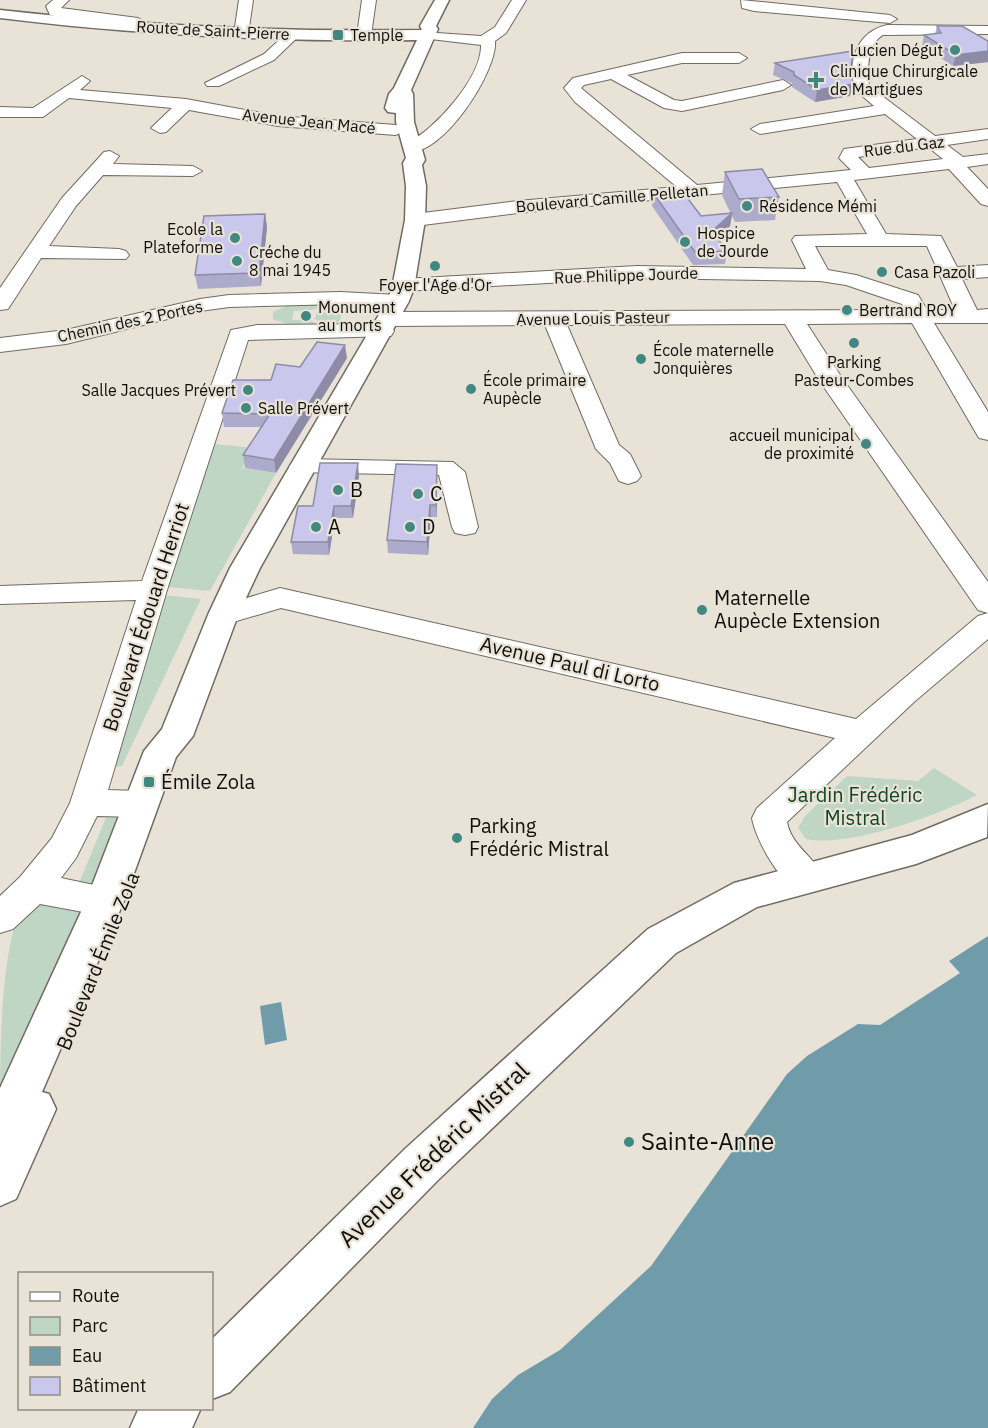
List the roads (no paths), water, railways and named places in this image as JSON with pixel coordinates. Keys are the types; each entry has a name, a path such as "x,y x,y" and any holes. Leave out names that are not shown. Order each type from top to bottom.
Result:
{"main road":[{"path":"393,309 415,220 416,186 406,143 405,94 402,91 426,38 428,25 442,0"},
{"path":"426,38 437,25 450,0"},
{"name":"Route de Saint-Pierre","path":"0,14 134,27 426,38"},
{"name":"Boulevard Émile Zola","path":"0,1132 36,1060 105,901 161,751 176,736 223,615 245,568 393,309"},
{"name":"Boulevard Émile Zola","path":"0,1182 61,1052 162,804 182,753 176,736"},
{"name":"Avenue Frédéric Mistral","path":"213,1373 422,1164 662,941 747,894 916,849 974,827 988,818"},
{"path":"156,1428 174,1410"}],"street":[{"path":"62,0 53,6 55,12 138,22 134,27"},
{"path":"238,32 242,28 246,0"},
{"path":"364,35 369,0"},
{"path":"748,0 747,6 753,7 891,20 960,30 988,30"},
{"path":"426,38 488,41 497,36 518,1"},
{"path":"891,20 874,34 868,43 859,79 861,88 886,109 918,129 957,163 988,200"},
{"path":"960,30 982,46"},
{"path":"213,83 269,57 294,34"},
{"path":"406,143 421,146 431,138 464,99 490,54 488,41"},
{"path":"693,191 573,91 574,84 682,58 739,58"},
{"path":"614,74 670,105 682,106 783,85"},
{"path":"0,112 37,113 85,78 94,76"},
{"name":"Avenue Jean Macé","path":"66,93 141,90 186,104 406,143"},
{"path":"160,128 186,104"},
{"path":"760,129 886,109"},
{"name":"Rue du Gaz","path":"866,174 848,158 850,153 988,134"},
{"name":"Boulevard Camille Pelletan","path":"415,220 518,207 843,177 987,161"},
{"path":"0,304 69,202 104,162 193,171"},
{"path":"843,177 880,240"},
{"path":"820,275 802,240 934,240 950,274 979,316"},
{"path":"36,252 119,255"},
{"path":"950,274 988,271"},
{"name":"Rue Philippe Jourde","path":"393,309 637,272 820,275 849,279 905,297 920,317 986,426"},
{"name":"Chemin des 2 Portes","path":"0,345 66,337 200,305 340,298 393,309"},
{"name":"Boulevard Édouard Herriot","path":"1,924 64,848 87,803 153,590 248,334 256,301"},
{"path":"248,334 393,309"},
{"name":"Avenue Louis Pasteur","path":"393,309 554,319 979,316"},
{"path":"797,317 796,324 985,623 860,732 769,818 775,840 806,877"},
{"path":"554,319 608,449 621,459 628,476"},
{"path":"302,467 444,467 452,472 465,527"},
{"name":"Avenue Paul di Lorto","path":"245,568 280,598 860,732"},
{"path":"0,595 153,590"},
{"name":"Avenue Paul di Lorto","path":"223,615 280,598"},
{"path":"87,803 140,804"},
{"path":"33,888 105,901"}],"water":[{"path":"988,936 988,1428 473,1428 492,1399 518,1375 560,1350 651,1266 787,1074 807,1056 858,1024 880,1025 960,973 949,961"},
{"path":"281,1002 287,1040 265,1045 260,1006"}],"place":[{"name":"Temple","path":"338,35"},
{"name":"Lucien Dégut","path":"955,50"},
{"name":"Clinique Chirurgicale de Martigues","path":"816,80"},
{"name":"Résidence Mémi","path":"747,206"},
{"name":"Ecole la Plateforme","path":"235,238"},
{"name":"Hospice de Jourde","path":"685,242"},
{"name":"Créche du 8 mai 1945","path":"237,261"},
{"name":"Foyer l'Age d'Or","path":"435,266"},
{"name":"Casa Pazoli","path":"882,272"},
{"name":"Bertrand ROY","path":"847,310"},
{"name":"Monument au morts","path":"306,316"},
{"name":"Parking Pasteur-Combes","path":"854,343"},
{"name":"École maternelle Jonquières","path":"641,359"},
{"name":"École primaire Aupècle","path":"471,389"},
{"name":"Salle Jacques Prévert","path":"248,390"},
{"name":"Salle Prévert","path":"246,408"},
{"name":"accueil municipal de proximité","path":"866,444"},
{"name":"B","path":"338,490"},
{"name":"C","path":"418,494"},
{"name":"A","path":"316,527"},
{"name":"D","path":"410,527"},
{"name":"Maternelle Aupècle Extension","path":"702,610"},
{"name":"Émile Zola","path":"149,782"},
{"name":"Parking Frédéric Mistral","path":"457,838"},
{"name":"Sainte-Anne","path":"629,1142"}],"park label":[{"name":"Jardin Frédéric Mistral","path":"855,806"}]}
